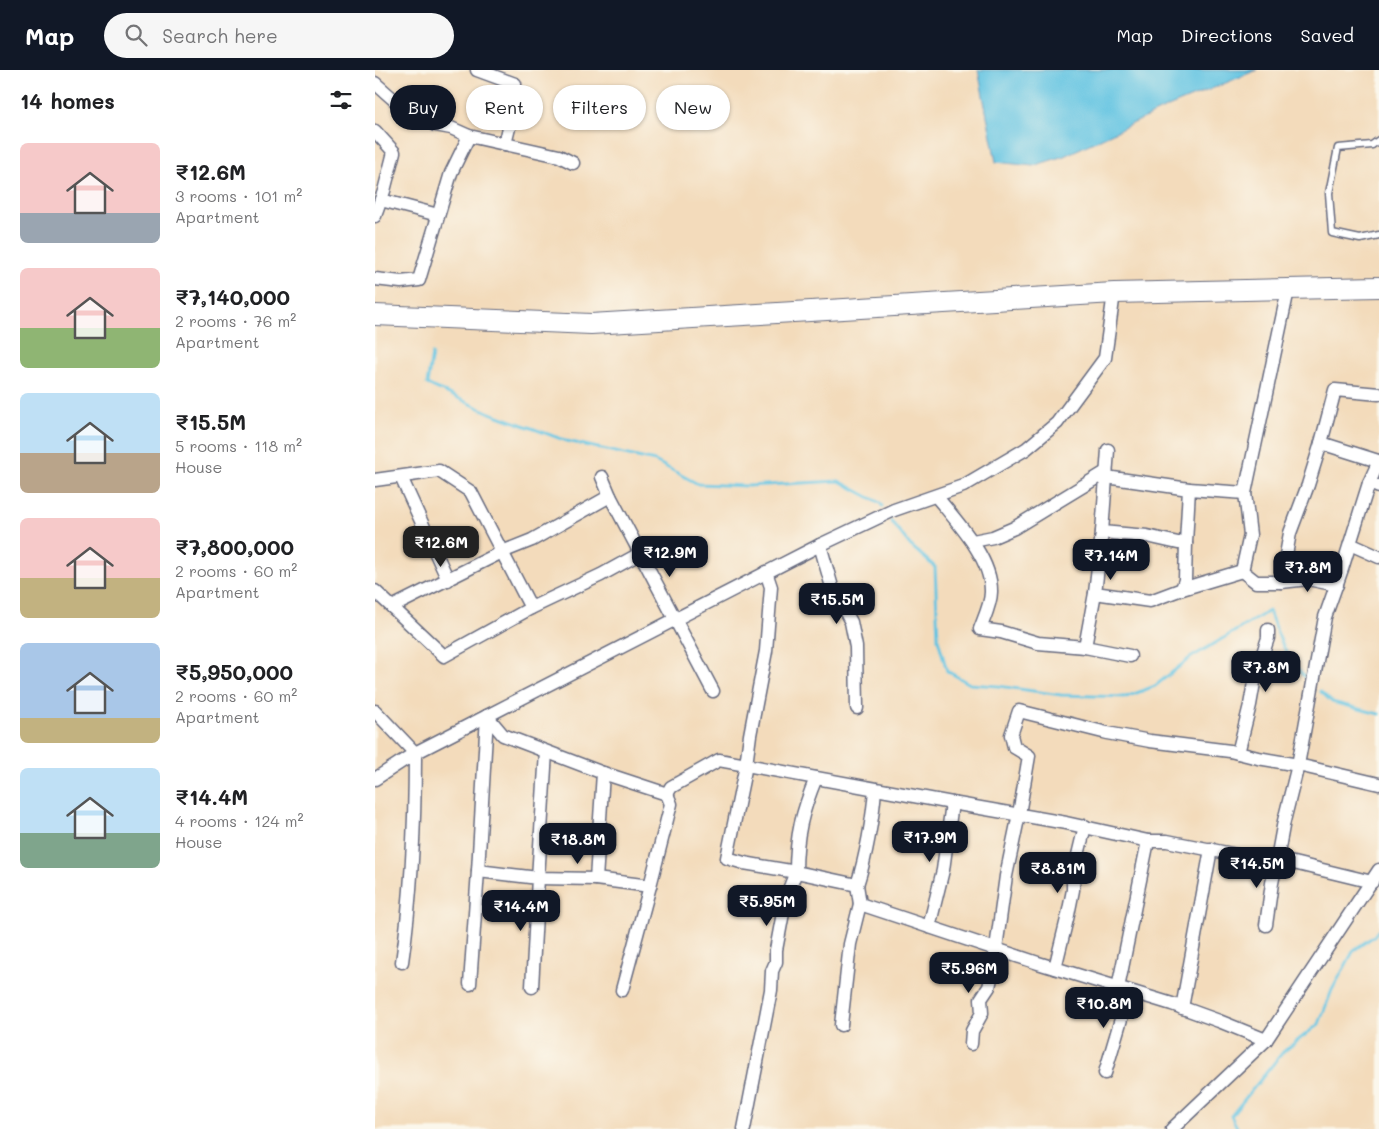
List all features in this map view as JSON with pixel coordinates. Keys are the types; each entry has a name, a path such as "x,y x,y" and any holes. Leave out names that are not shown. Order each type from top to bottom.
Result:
{"highway":[{"path":"378,317 591,324 1114,293 1379,287"}],"street":[{"path":"477,70 515,84 515,104 505,144"},
{"path":"375,82 401,106 419,114 435,125 451,128 469,136 559,156 573,163"},
{"path":"375,279 401,282 419,280 451,173 469,136"},
{"path":"375,216 394,152 377,137"},
{"path":"381,200 438,215"},
{"path":"1242,571 1250,535 1245,493 1288,290"},
{"path":"375,779 415,754 487,716 820,545 895,510 963,486 1026,449 1057,423 1105,358 1114,293"},
{"path":"1281,582 1290,533 1308,485 1335,390 1379,394"},
{"path":"1266,925 1272,882 1284,821 1298,765 1325,617 1350,544 1374,485 1379,461 1321,443"},
{"path":"1085,647 1095,593 1108,450"},
{"path":"375,480 439,471 471,492 531,608"},
{"path":"973,541 993,537 1014,528 1106,474 1189,489 1245,493"},
{"path":"401,476 448,580"},
{"path":"602,477 609,496 713,691"},
{"path":"1182,589 1185,580 1189,489"},
{"path":"392,607 502,552 531,540 609,496"},
{"path":"936,496 973,541 990,577 991,594 980,629 1001,632 1038,643 1085,647 1130,656"},
{"path":"1102,532 1147,536 1177,543 1186,543"},
{"path":"1350,544 1379,557"},
{"path":"820,545 832,587 851,622 857,647 857,708"},
{"path":"375,591 444,656 531,608 641,554"},
{"path":"1242,571 1256,582 1308,579 1337,585"},
{"path":"1095,593 1150,601 1242,571"},
{"path":"767,572 771,587 766,651 727,858 857,885"},
{"path":"1238,754 1255,677 1268,638 1268,630"},
{"path":"375,711 415,754 414,858 409,916 402,962"},
{"path":"971,1044 972,1031 982,1013 981,999 989,987 997,948 1000,910 1029,756 1014,747 1011,735 1019,711 1107,733 1298,765 1379,784"},
{"path":"487,716 503,735 603,773 667,794"},
{"path":"470,984 487,716"},
{"path":"532,986 546,752"},
{"path":"667,794 671,788 719,760 1085,826 1148,841 1167,841 1243,856 1277,859 1372,882"},
{"path":"596,879 603,773"},
{"path":"745,1129 771,990 772,971 776,962 776,950 786,896 796,872 796,847 803,809 816,778"},
{"path":"841,1025 850,944 860,904 857,885 874,808 875,788"},
{"path":"622,990 671,804 667,794"},
{"path":"929,927 943,870 952,803"},
{"path":"1055,968 1068,915 1073,890 1073,876 1085,826"},
{"path":"1105,1073 1123,990 1148,841"},
{"path":"1182,1008 1211,849"},
{"path":"1172,1129 1266,1040 1379,870"},
{"path":"478,871 538,878 596,879 650,886"},
{"path":"860,904 1182,1008 1266,1040"}],"lane":[{"path":"1379,140 1372,145 1338,148 1329,193 1332,233 1361,239 1379,235"}],"water":[{"path":"978,70 1257,70 1168,107 1064,156 1033,166 996,162"}],"waterway":[{"path":"432,354 427,384 490,413 567,441 655,461 698,484 748,486 839,481 880,503 882,506"},
{"path":"891,521 910,545 935,567 938,639 947,671 970,684 1061,695 1126,697 1155,686 1190,658 1269,611 1279,638 1288,655 1306,678"},
{"path":"1320,691 1332,702 1379,714"},
{"path":"1238,1129 1231,1116 1283,1052 1319,1024 1332,990 1354,950 1374,936 1379,929"}]}
